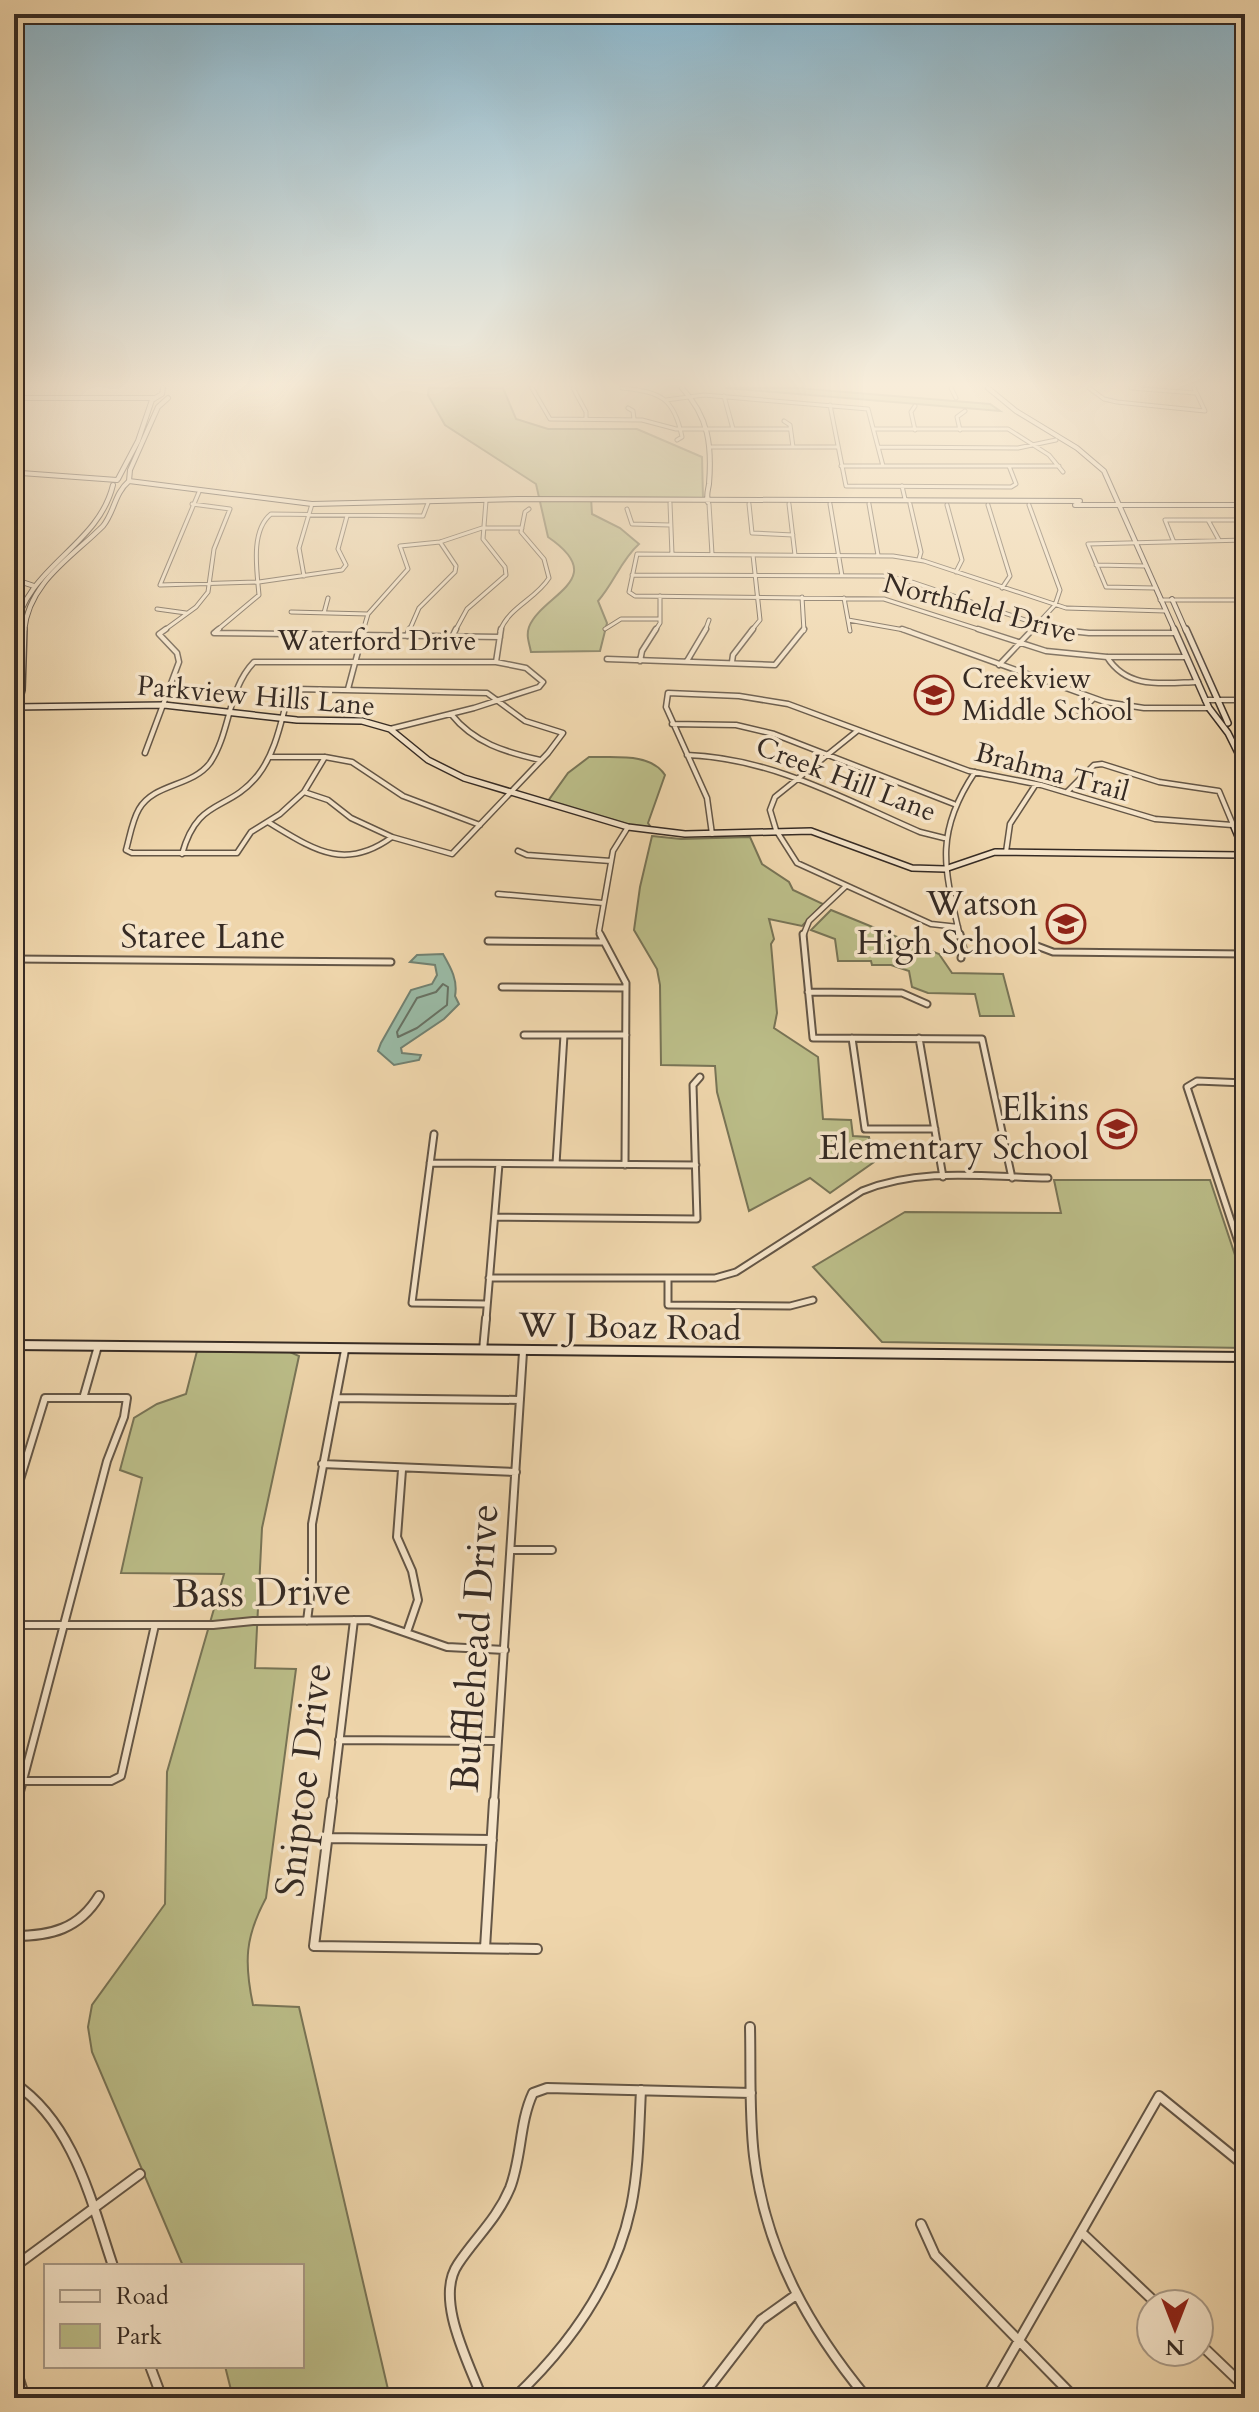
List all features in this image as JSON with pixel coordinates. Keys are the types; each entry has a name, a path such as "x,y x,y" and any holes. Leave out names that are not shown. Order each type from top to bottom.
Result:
{"main road":[{"path":"22,501 17,579 22,585 37,586"},
{"path":"14,692 18,612 37,586 92,530 108,501"},
{"path":"14,721 28,608 37,586 99,531 117,501"},
{"path":"280,501 312,504 493,501"},
{"path":"614,501 749,504 1080,501"},
{"path":"662,501 1245,506"},
{"path":"1015,501 1056,505"},
{"path":"1116,501 1205,700 1228,733 1245,767"},
{"path":"92,530 99,531"},
{"path":"1172,599 1228,723"},
{"path":"15,650 25,648"},
{"name":"Parkview Hills Lane","path":"18,705 164,705 281,719 349,719 390,729 438,766 511,792 628,827 679,834 811,831 831,835 893,863 912,868 945,869 985,854 1006,852 1241,855 1244,851 1234,827"},
{"name":"W J Boaz Road","path":"14,1345 1245,1357"}],"street":[{"path":"194,501 160,585 259,582 344,569 346,565 338,549 347,516"},
{"path":"452,637 467,609 506,575 505,567 485,545 482,528 486,501"},
{"path":"710,501 712,554"},
{"path":"907,501 921,552 919,559"},
{"path":"789,502 795,555"},
{"path":"428,503 423,516 273,513 266,518 256,550 255,562 261,591 257,598 225,621 215,634 500,637"},
{"path":"670,503 672,554"},
{"path":"145,753 179,657 159,634 205,597 212,585 214,549 230,509 192,504"},
{"path":"304,576 297,552 312,504"},
{"path":"749,504 753,534 793,535"},
{"path":"830,504 842,576"},
{"path":"869,504 878,555"},
{"path":"947,505 962,560 956,572"},
{"path":"988,505 1010,576 1002,588"},
{"path":"999,665 1055,605 1060,590 1029,505"},
{"path":"496,662 500,637 508,617 541,591 549,578 547,564 523,538 525,512 529,509"},
{"path":"627,509 632,524 670,525"},
{"path":"14,514 22,512"},
{"path":"1173,540 1165,520 1245,520"},
{"path":"1208,520 1219,540"},
{"path":"348,689 368,614 408,569 400,546 440,542 482,528 522,528"},
{"path":"14,535 22,533"},
{"path":"1154,588 1108,588 1088,544 1245,540"},
{"path":"407,636 419,608 455,572 456,566 440,542"},
{"path":"1165,611 1089,611 1055,605 919,559 878,555 637,554 632,575 842,576 906,580 1037,625 1089,633 1175,633"},
{"path":"732,662 733,655 759,622 753,555"},
{"path":"1096,565 1145,566"},
{"name":"Northfield Drive","path":"632,575 629,592 635,596 802,597 899,602 1020,644 1068,655 1185,657"},
{"path":"640,661 642,651 660,619 660,596"},
{"path":"607,659 777,665 804,631 802,597"},
{"path":"324,613 328,598"},
{"path":"844,598 850,631"},
{"path":"1160,600 1245,600"},
{"path":"157,609 186,613"},
{"path":"291,612 368,614"},
{"path":"605,629 621,619 660,619"},
{"path":"687,661 692,646 707,629 709,620"},
{"path":"848,620 886,624 1093,699 1141,708 1209,708"},
{"path":"1107,657 1115,673 1126,680 1198,682"},
{"name":"Waterford Drive","path":"182,854 128,853 126,850 142,804 156,794 192,780 207,767 215,755 241,677 254,662 496,662 530,671 542,685 499,699"},
{"path":"304,792 328,800 351,818 392,837 449,854 541,761 563,733 525,721 499,699 480,692 293,690 269,757 246,788 194,823 182,854 233,854 240,851 249,834 304,792 325,757"},
{"name":"Brahma Trail","path":"672,724 666,707 668,693 768,700 812,712 947,765 1067,792 1101,805 1155,819 1245,826"},
{"path":"390,729 499,699"},
{"path":"1080,712 1093,699"},
{"path":"1205,700 1245,700"},
{"path":"451,714 460,727 478,741 541,761"},
{"path":"712,834 707,798 672,724 712,723 754,728 954,804"},
{"path":"857,731 772,801 770,814 776,830 797,863 931,924 958,927"},
{"name":"Creek Hill Lane","path":"687,755 731,756 920,832 944,838"},
{"path":"269,757 325,757 352,762 403,796 480,825"},
{"name":"Parkview Hills Lane","path":"1067,792 1097,763 1159,782 1219,791 1234,827"},
{"path":"961,958 963,948 945,869 944,838 954,804 975,772"},
{"path":"1006,852 1006,838 1014,815 1036,784"},
{"path":"268,822 325,854 372,853 392,837"},
{"path":"625,1165 625,978 602,942 599,931 615,846 628,827"},
{"path":"518,851 527,855 611,861"},
{"path":"846,886 809,921 802,937 813,1038 982,1039 1012,1178"},
{"path":"498,894 603,903"},
{"path":"488,941 602,942"},
{"path":"1037,946 1053,952 1245,954"},
{"name":"Staree Lane","path":"14,959 391,962"},
{"path":"502,987 626,988"},
{"path":"808,992 902,993 927,1004"},
{"path":"524,1035 626,1035"},
{"path":"556,1164 564,1035"},
{"path":"852,1038 865,1129 935,1129"},
{"path":"919,1038 943,1177"},
{"path":"495,1217 697,1219 693,1085 700,1077"},
{"path":"1245,1083 1190,1083 1187,1087 1245,1263"},
{"path":"434,1134 412,1303 487,1304"},
{"path":"430,1163 696,1165"},
{"path":"483,1351 499,1164"},
{"path":"489,1278 715,1278 736,1272 862,1191 885,1180 1048,1178"},
{"path":"668,1280 668,1305 790,1306 813,1300"},
{"path":"84,1396 98,1346"},
{"path":"307,1621 312,1581 311,1534 345,1350"},
{"name":"Bufflehead Drive","path":"485,1948 513,1550 523,1352"},
{"path":"14,1499 43,1401 47,1397 127,1398 124,1417 107,1461 14,1815"},
{"path":"338,1398 520,1400"},
{"path":"322,1464 402,1470 516,1472"},
{"path":"402,1470 397,1537 412,1571 418,1600 407,1632"},
{"path":"513,1550 552,1550"},
{"name":"Sniptoe Drive","path":"354,1620 314,1946 485,1948"},
{"name":"Bass Drive","path":"14,1625 376,1621 454,1649 505,1650"},
{"path":"23,1781 118,1779 155,1625"},
{"path":"339,1740 499,1741"},
{"path":"327,1838 492,1840"},
{"path":"14,1936 45,1936 71,1927 90,1911 99,1896"},
{"path":"485,1948 537,1949"},
{"path":"750,2027 754,2156 763,2207 777,2254 809,2322 867,2398"},
{"path":"14,2083 34,2094 59,2124 112,2264"},
{"path":"482,2398 452,2310 449,2285 461,2260 488,2229 504,2203 515,2176 526,2110 533,2093 547,2088 751,2093"},
{"path":"514,2398 538,2378 565,2347 592,2302 616,2251 633,2195 641,2090"},
{"path":"986,2398 1159,2096 1245,2166"},
{"path":"14,2267 140,2174"},
{"path":"921,2224 935,2255 1075,2398"},
{"path":"1081,2232 1140,2288"},
{"path":"701,2398 761,2320 796,2295"},
{"path":"1215,2358 1245,2387"},
{"path":"14,2363 25,2398"},
{"path":"151,2368 162,2398"}],"green space":[{"path":"540,501 591,501 592,514 620,528 639,544 598,601 607,623 600,651 531,652 529,627 536,615 567,586 573,576 573,565 566,552 548,537"},
{"path":"589,757 641,759 665,775 648,823 652,829 548,801 568,773"},
{"path":"652,836 681,839 750,837 762,864 789,882 793,890 823,904 802,926 769,919 774,939 771,944 777,1013 774,1028 818,1057 823,1119 851,1120 853,1136 869,1137 874,1162 830,1193 810,1178 749,1211 717,1092 715,1066 661,1065 657,969 634,930"},
{"path":"831,910 939,954 952,973 1003,974 1014,1016 980,1016 975,994 928,993 912,987 909,971 891,965 872,965 871,961 838,961 835,939 811,930"},
{"path":"1054,1180 1210,1180 1245,1285 1245,1348 882,1342 813,1267 905,1212 1061,1213"},
{"path":"197,1351 290,1352 299,1356 262,1528 255,1668 296,1669 266,1898 250,1938 248,1976 253,2005 299,2007 390,2398 233,2398 226,2368 304,2368 304,2264 182,2264 92,2052 88,2027 92,2005 165,1904 167,1772 224,1574 121,1573 142,1478 120,1470 134,1418 157,1404 186,1394"}],"water":[{"path":"443,954 453,974 459,1004 444,1019 401,1048 402,1053 421,1055 419,1060 394,1065 378,1051 381,1043 411,990 432,984 437,975 435,965 410,962 417,955"}],"place":[{"name":"Creekview Middle School","path":"934,695"},
{"name":"Watson High School","path":"1066,924"},
{"name":"Elkins Elementary School","path":"1117,1129"}]}
